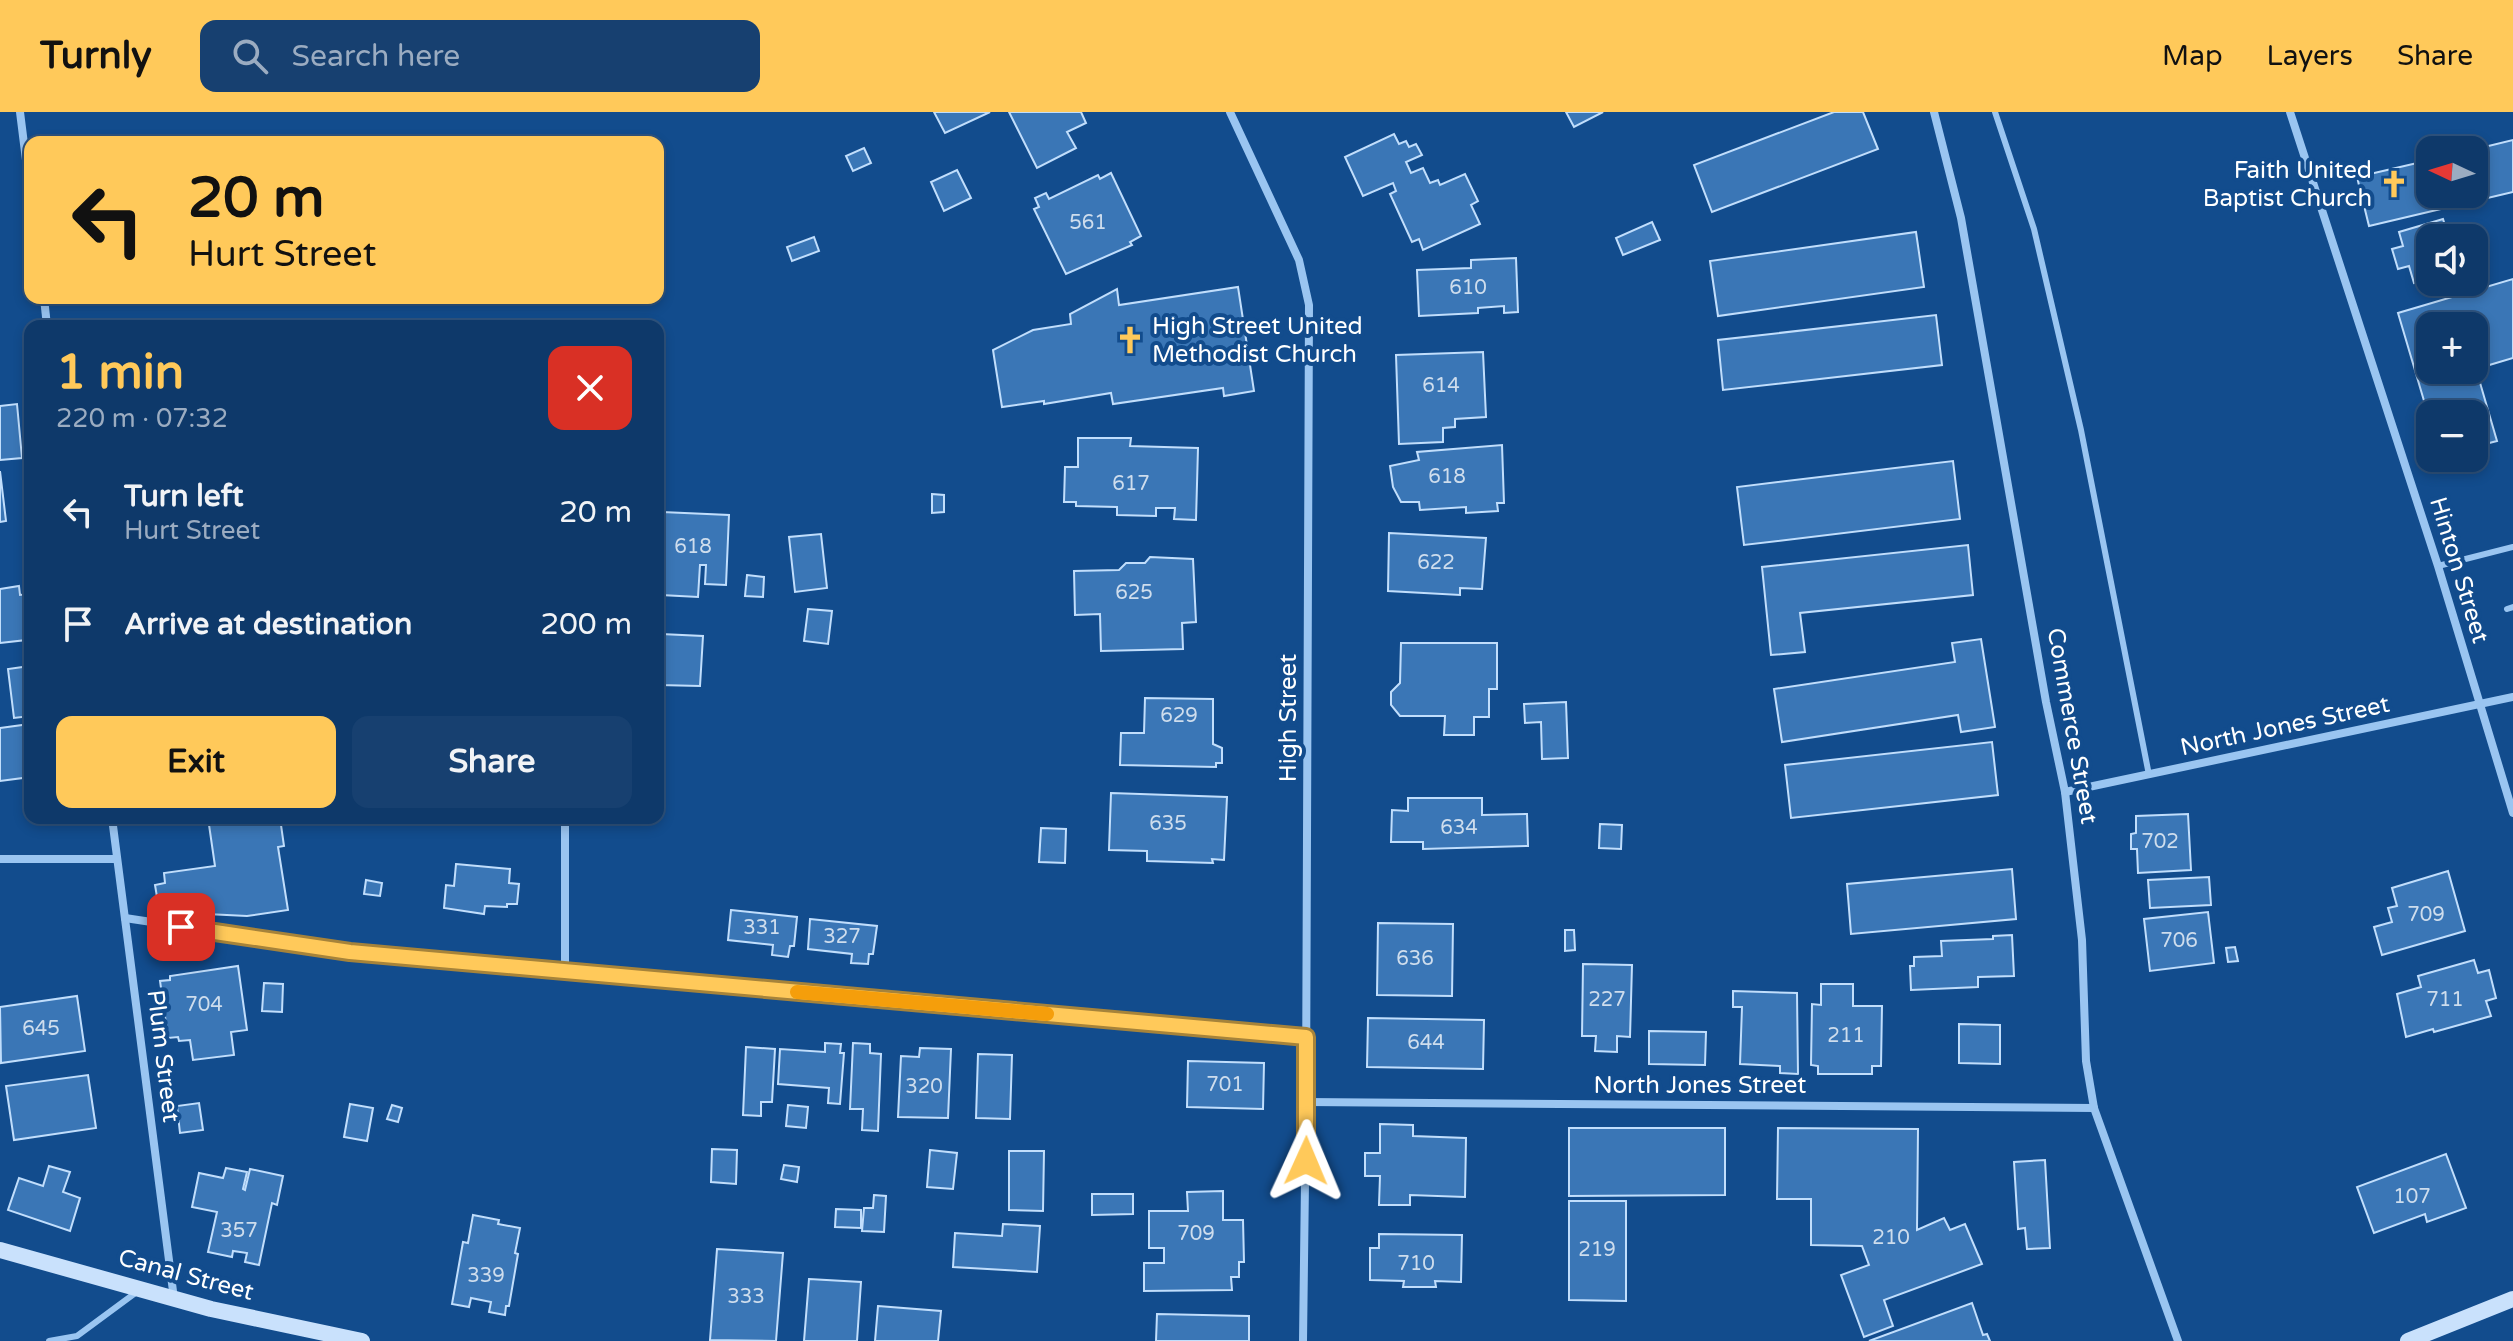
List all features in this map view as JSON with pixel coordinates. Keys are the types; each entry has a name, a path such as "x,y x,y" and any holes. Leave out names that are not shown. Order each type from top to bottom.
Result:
{"main road":[{"name":"Canal Street","path":"0,1250 211,1309 362,1341"},
{"path":"2408,1341 2513,1299"}],"street":[{"path":"20,112 24,144"},
{"name":"High Street","path":"1230,112 1299,260 1309,305 1303,1341"},
{"name":"Commerce Street","path":"1934,112 1961,218 2046,702 2065,792 2082,940 2086,1061 2094,1108 2178,1341"},
{"name":"Hinton Street","path":"2290,112 2438,566 2513,813"},
{"name":"North Jones Street","path":"2065,792 2513,697"},
{"name":"Plum Street","path":"113,824 174,1299"},
{"path":"565,824 565,972"},
{"path":"0,859 117,859"},
{"path":"125,918 350,952 1306,1037"},
{"name":"North Jones Street","path":"1306,1102 2094,1108"}],"lane":[{"path":"1995,112 2034,229 2081,430 2149,775"},
{"path":"2438,566 2513,547"},
{"path":"49,1341 77,1336 140,1289"}],"building":[{"path":"934,112 990,112 945,133"},
{"path":"1009,112 1081,112 1086,123 1067,132 1076,148 1037,168"},
{"path":"1566,112 1603,112 1574,127"},
{"path":"1834,112 1863,112 1878,149 1712,212 1694,165"},
{"path":"1394,134 1399,144 1406,141 1409,147 1416,144 1422,155 1406,162 1411,173 1423,168 1430,183 1438,180 1440,185 1465,174 1478,201 1471,205 1480,224 1423,250 1419,239 1412,242 1390,194 1396,191 1393,183 1363,196 1345,157"},
{"name":"Faith United Baptist Church","path":"2513,140 2513,192 2488,198 2488,146"},
{"path":"864,148 871,163 853,171 846,156"},
{"name":"Faith United Baptist Church","path":"2416,163 2416,208 2445,208 2369,226 2357,177"},
{"path":"957,170 971,198 944,211 931,182"},
{"path":"1111,173 1141,236 1130,242 1132,245 1066,274 1034,209 1039,207 1035,198 1046,193 1049,199 1098,175 1100,179"},
{"path":"2443,219 2445,224 2426,224"},
{"path":"1652,222 1660,240 1623,255 1616,238"},
{"path":"2416,227 2416,282 2409,266 2398,269 2392,249 2403,246 2399,232"},
{"path":"1916,232 1924,287 1718,316 1710,261"},
{"path":"814,237 819,251 792,261 787,247"},
{"path":"1516,258 1518,312 1504,313 1504,306 1478,308 1478,313 1419,316 1417,270 1471,268 1471,260"},
{"path":"2513,279 2513,358 2488,365 2488,312 2416,312 2416,374 2398,313 2456,296 2488,296 2488,286"},
{"name":"High Street United Methodist Church","path":"1238,287 1254,391 1224,396 1223,388 1113,404 1111,393 1002,407 993,350 1033,330 1071,324 1070,314 1117,289 1119,305"},
{"path":"1936,315 1942,365 1723,390 1718,340"},
{"path":"1483,352 1486,417 1455,419 1455,427 1443,428 1443,442 1399,444 1396,355"},
{"path":"2419,384 2480,384 2485,400 2424,400"},
{"path":"17,404 22,458 0,460 0,406"},
{"path":"2488,410 2497,441 2488,443"},
{"path":"1078,438 1131,438 1130,446 1198,448 1196,520 1174,519 1175,508 1156,508 1156,516 1117,515 1117,507 1076,506 1076,502 1064,502 1065,467 1078,467"},
{"path":"1502,445 1504,503 1497,503 1498,511 1466,513 1466,507 1420,510 1419,502 1401,502 1393,487 1390,466 1419,460 1417,452"},
{"path":"1953,461 1960,519 1744,545 1737,487"},
{"path":"0,471 6,521 0,522"},
{"path":"932,494 944,495 944,512 932,513"},
{"path":"664,512 729,515 726,585 705,584 706,565 700,565 698,597 664,595"},
{"path":"1389,533 1486,538 1482,589 1460,588 1460,595 1388,591"},
{"path":"821,534 827,588 795,592 789,537"},
{"path":"1968,545 1973,595 1800,613 1805,652 1771,655 1762,567"},
{"path":"1150,557 1193,559 1196,622 1182,623 1183,649 1101,651 1100,614 1075,615 1074,571 1119,570 1126,563 1145,563"},
{"path":"747,575 764,577 763,597 745,596"},
{"path":"19,586 20,595 24,595 24,640 0,643 0,589"},
{"path":"808,609 832,611 828,644 804,641"},
{"path":"664,634 703,636 700,686 664,685"},
{"path":"1981,639 1995,727 1961,732 1958,715 1782,742 1774,689 1955,662 1952,643"},
{"path":"1401,643 1497,643 1497,689 1489,689 1489,717 1474,717 1474,735 1444,735 1445,716 1400,716 1391,705 1391,692 1400,683"},
{"path":"24,667 24,717 14,718 8,669"},
{"path":"1145,698 1213,699 1213,744 1222,748 1222,763 1216,763 1216,767 1120,765 1121,733 1144,733"},
{"path":"1566,702 1568,758 1542,759 1541,722 1525,723 1524,704"},
{"path":"24,725 24,778 0,781 0,728"},
{"path":"1992,742 1998,795 1791,818 1785,765"},
{"path":"1111,793 1227,797 1224,860 1212,859 1213,863 1147,861 1147,851 1109,850"},
{"path":"1408,798 1482,798 1482,815 1527,814 1528,846 1423,849 1423,842 1391,842 1392,810 1408,811"},
{"path":"2188,814 2191,870 2138,873 2137,849 2131,849 2131,834 2136,833 2136,816"},
{"path":"209,824 281,824 284,846 278,847 288,910 247,916 166,912 166,903 158,903 155,885 165,883 164,873 215,866"},
{"path":"1600,824 1622,825 1621,849 1599,848"},
{"path":"1041,828 1066,829 1065,863 1039,862"},
{"path":"456,864 510,869 509,883 519,884 517,904 485,906 484,914 444,908 446,885 454,886"},
{"path":"2012,869 2016,919 1851,934 1847,884"},
{"path":"2448,871 2465,931 2382,955 2374,927 2392,922 2388,908 2397,906 2392,888"},
{"path":"2209,877 2211,905 2150,908 2148,880"},
{"path":"366,880 382,883 380,896 364,894"},
{"path":"731,910 797,917 794,946 790,946 788,957 772,955 773,945 728,940"},
{"path":"2208,912 2214,963 2150,971 2144,919"},
{"path":"810,919 877,926 873,954 869,954 868,964 851,963 852,954 808,949"},
{"path":"1378,923 1453,924 1452,996 1377,995"},
{"path":"1565,930 1574,930 1575,950 1565,951"},
{"path":"2012,935 2014,976 1978,977 1978,987 1911,990 1910,966 1914,966 1914,957 1942,956 1941,941"},
{"path":"2235,947 2238,961 2228,962 2226,948"},
{"path":"2474,960 2478,973 2489,970 2496,998 2486,1001 2491,1016 2406,1037 2397,994 2421,987 2418,976"},
{"path":"1583,964 1632,965 1630,1037 1617,1036 1617,1052 1595,1051 1596,1036 1582,1036"},
{"path":"238,966 247,1030 231,1032 234,1055 193,1060 190,1040 168,1038 160,981 170,980 170,976"},
{"path":"264,983 283,984 282,1012 262,1011"},
{"path":"1821,984 1853,984 1853,1006 1882,1006 1881,1066 1872,1066 1872,1074 1818,1074 1818,1066 1811,1065 1812,1004 1821,1005"},
{"path":"1733,991 1797,993 1798,1074 1780,1073 1780,1066 1740,1064 1742,1007 1733,1007"},
{"path":"77,996 85,1051 1,1063 0,1007"},
{"path":"1368,1018 1484,1020 1483,1069 1367,1067"},
{"path":"1959,1024 2000,1025 2000,1064 1959,1063"},
{"path":"1649,1031 1706,1032 1705,1065 1649,1064"},
{"path":"825,1043 841,1044 840,1053 844,1053 840,1104 828,1103 829,1088 778,1084 780,1049 825,1052"},
{"path":"853,1043 870,1044 870,1053 881,1054 878,1131 862,1130 863,1109 850,1109"},
{"path":"746,1047 775,1049 772,1102 761,1102 761,1116 743,1115"},
{"path":"920,1048 951,1049 948,1118 898,1117 901,1056 919,1057"},
{"path":"978,1054 1012,1055 1010,1119 976,1118"},
{"path":"1188,1061 1264,1063 1263,1109 1187,1107"},
{"path":"88,1075 96,1128 14,1140 6,1086"},
{"path":"199,1103 203,1130 180,1133 177,1106"},
{"path":"350,1104 373,1108 367,1141 344,1137"},
{"path":"392,1105 402,1108 398,1122 387,1119"},
{"path":"788,1105 808,1107 806,1128 786,1126"},
{"path":"1380,1124 1413,1125 1413,1136 1466,1138 1465,1197 1410,1195 1410,1205 1379,1205 1380,1176 1365,1176 1365,1153 1380,1153"},
{"path":"1569,1128 1725,1128 1725,1195 1569,1196"},
{"path":"1778,1128 1918,1129 1917,1230 1944,1218 1950,1230 1965,1224 1982,1264 1884,1300 1893,1326 1864,1337 1841,1275 1869,1265 1862,1246 1811,1245 1811,1199 1777,1199"},
{"path":"712,1149 737,1150 736,1184 711,1182"},
{"path":"930,1150 957,1153 953,1189 927,1187"},
{"path":"1009,1151 1044,1151 1043,1211 1009,1210"},
{"path":"2446,1154 2466,1208 2427,1222 2425,1214 2374,1233 2357,1187"},
{"path":"2045,1160 2050,1248 2027,1249 2025,1228 2018,1229 2014,1162"},
{"path":"784,1165 799,1167 797,1182 781,1179"},
{"path":"49,1166 70,1172 63,1192 80,1198 70,1231 8,1210 19,1178 43,1186"},
{"path":"226,1168 247,1172 245,1190 250,1169 283,1176 277,1205 272,1203 259,1265 245,1262 247,1253 233,1251 232,1257 208,1252 217,1212 192,1207 199,1173 223,1178"},
{"path":"1223,1191 1223,1220 1243,1220 1244,1262 1239,1262 1239,1277 1231,1277 1232,1290 1144,1291 1144,1263 1164,1263 1164,1248 1149,1248 1149,1211 1188,1211 1187,1192"},
{"path":"1092,1194 1133,1194 1133,1214 1092,1215"},
{"path":"874,1195 886,1196 884,1232 862,1231 864,1208 873,1208"},
{"path":"1569,1201 1626,1201 1626,1301 1569,1300"},
{"path":"836,1209 861,1210 861,1228 835,1227"},
{"path":"473,1215 520,1228 515,1253 518,1254 505,1315 489,1312 491,1302 471,1298 469,1307 452,1304 463,1242 468,1243"},
{"path":"1003,1224 1040,1226 1037,1272 953,1267 955,1233 1002,1236"},
{"path":"1379,1234 1462,1235 1461,1282 1435,1281 1436,1287 1403,1287 1404,1281 1370,1280 1370,1248 1379,1248"},
{"path":"717,1249 783,1253 776,1341 710,1340"},
{"path":"809,1279 861,1282 857,1341 804,1341"},
{"path":"1972,1303 1983,1335 1987,1334 1990,1341 1869,1341"},
{"path":"878,1306 941,1311 938,1341 875,1341"},
{"path":"1157,1314 1249,1316 1249,1341 1156,1341"}],"slow traffic":[{"path":"797,992 1047,1014"}],"place":[{"name":"Faith United Baptist Church","path":"2394,184"},
{"name":"High Street United Methodist Church","path":"1130,340"}],"route":[{"path":"181,927 350,952 1306,1037 1306,1161"}]}
